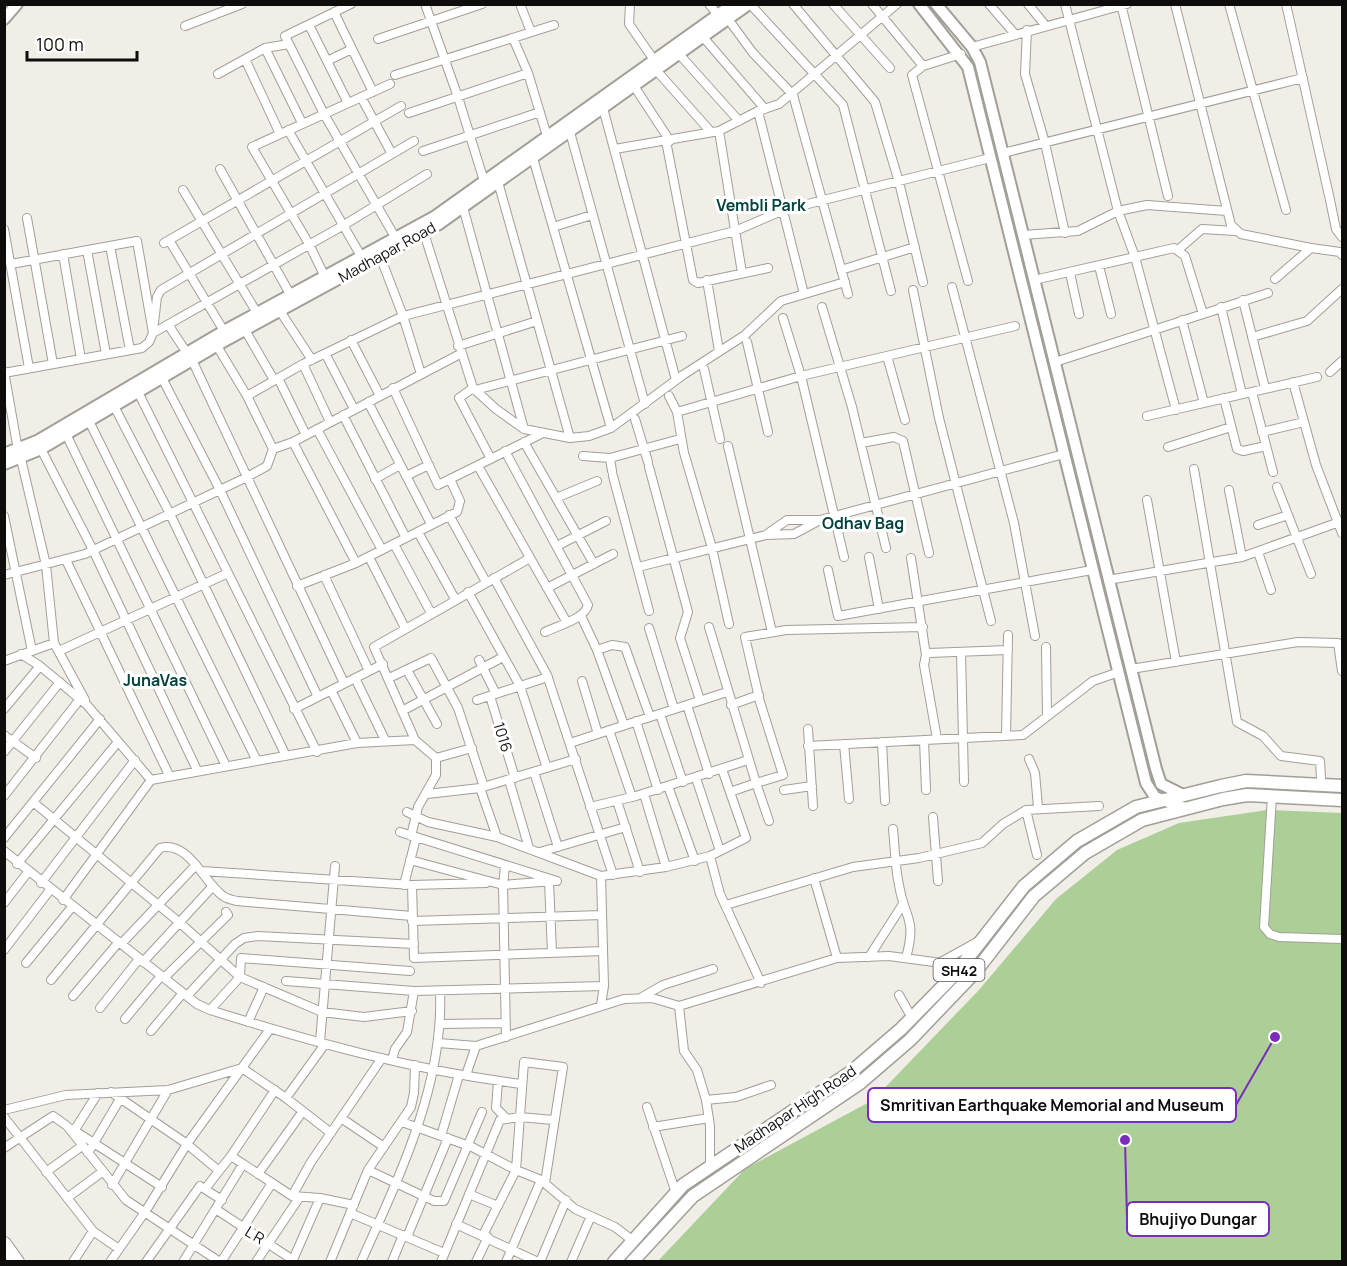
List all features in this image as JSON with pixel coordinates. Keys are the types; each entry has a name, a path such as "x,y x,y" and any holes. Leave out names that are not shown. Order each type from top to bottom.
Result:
{"highway":[{"path":"4,1244 17,1262"}],"main road":[{"name":"Madhapar Road","path":"4,464 189,356 217,346 424,233 634,86 655,65 680,54 704,37 733,4"},
{"name":"Madhapar Road","path":"4,454 19,455 41,449 162,378 224,331 434,217 547,136 723,17 749,4"},
{"path":"919,4 961,54 968,67 1146,783 1151,793 1160,800 1185,808"},
{"path":"936,4 972,46 980,63 1159,779 1169,790 1181,794"},
{"path":"4,19 14,6"},
{"name":"Madhapar High Road","path":"614,1262 676,1193 710,1166 851,1072 912,1018 956,973 1037,872 1077,841 1136,807 1181,794 1246,781 1342,786"},
{"path":"1136,807 1146,783"},
{"name":"SH42","path":"632,1262 693,1196 860,1083 910,1040 976,971 1034,896 1065,867 1106,839 1142,820 1247,795 1342,800"}],"street":[{"path":"185,26 242,4"},
{"path":"351,4 285,36 324,114 395,237"},
{"path":"425,4 458,97 484,181"},
{"path":"378,39 482,4"},
{"path":"520,4 531,32"},
{"path":"630,4 629,24 655,65 715,132 742,273"},
{"path":"709,4 793,96 848,294"},
{"path":"749,4 843,105 891,291"},
{"path":"793,4 875,102 899,182 923,282"},
{"path":"832,4 890,68"},
{"path":"872,4 923,66"},
{"path":"615,149 715,132 793,96 897,4"},
{"path":"989,4 1014,33"},
{"path":"1028,4 1044,25"},
{"path":"1065,4 1118,211 1135,257 1176,410"},
{"path":"1175,4 1227,211 1235,231"},
{"path":"1229,4 1286,210"},
{"path":"1286,4 1334,219 1342,237"},
{"path":"972,46 1123,5 1168,196"},
{"path":"334,12 373,92"},
{"path":"309,25 348,103"},
{"path":"395,75 554,25"},
{"path":"1027,30 1025,74 1045,143 1065,233"},
{"path":"704,37 762,110 804,294"},
{"path":"513,38 528,74 547,136"},
{"path":"218,74 266,48 289,44"},
{"path":"266,48 302,123"},
{"path":"327,61 352,49"},
{"path":"680,54 740,121"},
{"path":"961,54 915,70 913,82 968,281"},
{"path":"245,59 284,132 306,161 361,256"},
{"path":"409,113 528,74"},
{"path":"1003,153 1303,78"},
{"path":"324,275 309,244 252,147 390,84"},
{"path":"634,86 668,141 693,280 698,283 768,268"},
{"path":"361,97 392,154"},
{"path":"224,331 166,241 400,106"},
{"path":"603,108 676,380"},
{"path":"423,151 540,112"},
{"path":"570,132 645,404"},
{"path":"87,705 54,643 46,566 19,455 5,372 142,348 149,342 153,333 157,297 162,290 414,141"},
{"path":"533,158 611,428"},
{"path":"247,396 303,364 326,355 351,340 403,316 687,244 735,231 784,210 990,158"},
{"path":"220,170 290,294"},
{"path":"153,333 344,225 427,174"},
{"path":"498,182 570,438"},
{"path":"183,190 257,313"},
{"path":"1023,235 1065,233 1091,226 1118,211 1147,205 1227,211"},
{"path":"463,207 524,429"},
{"path":"553,227 592,215"},
{"path":"27,218 53,364"},
{"path":"4,229 29,368"},
{"path":"1179,249 1202,229 1235,231 1340,252 1342,255"},
{"path":"424,233 459,350 474,389 524,429 570,438 589,436 611,428 676,380 745,335 781,301 845,282"},
{"path":"11,264 137,241 153,333"},
{"path":"110,246 130,350"},
{"path":"841,270 915,247"},
{"path":"1034,280 1168,248 1179,249 1185,256 1203,314"},
{"path":"1275,279 1311,248"},
{"path":"87,250 106,354"},
{"path":"63,254 81,359"},
{"path":"380,256 403,316 421,374"},
{"path":"1099,266 1111,314"},
{"path":"1070,273 1079,314"},
{"path":"707,280 719,351"},
{"path":"952,287 1000,472 1026,582 1035,636"},
{"path":"1252,337 1307,321 1342,289"},
{"path":"913,290 924,346 991,621"},
{"path":"1055,362 1154,328 1268,293"},
{"path":"1243,300 1265,388"},
{"path":"822,307 841,366 886,548"},
{"path":"1221,307 1242,394"},
{"path":"280,311 312,360"},
{"path":"783,318 801,376 844,557"},
{"path":"1182,320 1204,403"},
{"path":"273,449 293,442 354,410 421,374 459,350 498,333 537,321"},
{"path":"169,326 189,356 344,683"},
{"path":"677,412 801,376 1015,326"},
{"path":"245,330 276,379 306,435"},
{"path":"491,459 459,398 474,389 682,336"},
{"path":"351,340 380,396"},
{"path":"747,342 768,432"},
{"path":"4,575 46,566 93,550 267,466 273,449 247,396 217,346"},
{"path":"326,355 354,410"},
{"path":"887,356 905,420"},
{"path":"1330,372 1342,361"},
{"path":"303,364 330,422"},
{"path":"704,369 720,439"},
{"path":"1147,416 1317,377"},
{"path":"162,378 220,490 318,697"},
{"path":"1293,382 1317,465 1341,522 1342,533"},
{"path":"393,388 438,485 541,434"},
{"path":"138,392 317,752"},
{"path":"1252,392 1273,472"},
{"path":"669,396 677,412 680,439 711,548 729,624"},
{"path":"1224,398 1239,451 1266,446"},
{"path":"368,402 431,524"},
{"path":"114,406 170,514 286,756"},
{"path":"343,415 406,538"},
{"path":"635,419 688,612 680,638 700,700"},
{"path":"89,421 257,761"},
{"path":"1262,432 1304,422"},
{"path":"1168,447 1231,426"},
{"path":"317,429 382,550"},
{"path":"66,434 226,766"},
{"path":"861,443 900,438 929,553"},
{"path":"582,456 610,458 680,439"},
{"path":"293,442 356,563"},
{"path":"524,442 594,564"},
{"path":"728,446 772,632"},
{"path":"41,449 93,550 197,770"},
{"path":"505,451 588,605 581,616 545,632"},
{"path":"638,567 766,535 794,534 820,520 1064,454"},
{"path":"610,458 649,611"},
{"path":"375,478 400,465"},
{"path":"406,476 429,465"},
{"path":"478,466 566,621"},
{"path":"1194,469 1237,722 1263,736 1281,756 1320,761 1321,778"},
{"path":"297,586 369,557 449,515 459,508 460,501 450,479"},
{"path":"556,498 597,481"},
{"path":"1277,487 1311,574"},
{"path":"1229,490 1242,557"},
{"path":"1147,500 1176,662"},
{"path":"449,515 486,582"},
{"path":"1258,525 1288,515"},
{"path":"4,516 32,651"},
{"path":"766,535 787,520 820,520"},
{"path":"557,546 606,521"},
{"path":"1108,580 1242,557 1341,522"},
{"path":"418,532 455,599"},
{"path":"394,544 431,613"},
{"path":"1258,552 1271,590"},
{"path":"547,588 613,554"},
{"path":"369,557 405,628"},
{"path":"868,557 879,609"},
{"path":"530,558 374,647 415,740 436,758 436,775 428,794 418,807 415,818 408,885 414,958 603,951"},
{"path":"911,558 926,656 924,665 937,739"},
{"path":"66,560 169,775"},
{"path":"828,570 838,616 1092,570"},
{"path":"59,651 228,573"},
{"path":"324,575 369,671"},
{"path":"494,578 548,677 613,875"},
{"path":"468,592 520,686 547,768"},
{"path":"581,616 597,650 624,725"},
{"path":"709,627 748,760 769,821"},
{"path":"730,792 783,775 759,695 745,636 772,632 922,627"},
{"path":"649,628 674,709"},
{"path":"1006,736 1008,635"},
{"path":"1131,669 1298,642 1338,643 1342,671"},
{"path":"5,658 54,643"},
{"path":"597,650 612,645 625,647 650,717"},
{"path":"1046,647 1047,716"},
{"path":"926,656 1008,650"},
{"path":"961,652 964,782"},
{"path":"21,654 40,666 87,705 151,780"},
{"path":"402,711 447,688 481,663 502,657"},
{"path":"389,678 431,658 458,708 472,748 497,837"},
{"name":"1016","path":"481,663 493,695 529,848"},
{"path":"294,709 383,664"},
{"path":"4,709 40,666"},
{"path":"407,670 437,724"},
{"path":"808,746 1023,735 1093,681 1119,672"},
{"path":"477,700 548,677"},
{"path":"355,678 385,740"},
{"path":"582,681 598,734"},
{"path":"4,752 60,682"},
{"path":"331,690 357,742"},
{"path":"570,743 727,692"},
{"path":"731,705 759,695"},
{"path":"4,796 80,699"},
{"path":"687,705 709,774"},
{"path":"660,714 683,782"},
{"path":"4,838 100,719"},
{"path":"636,721 658,790"},
{"path":"808,729 813,806"},
{"path":"609,730 632,797"},
{"path":"4,735 36,758"},
{"path":"63,900 151,780 197,770 317,752 357,742 415,740"},
{"path":"924,740 926,790"},
{"path":"17,864 118,742"},
{"path":"882,742 885,801"},
{"path":"844,744 849,799"},
{"path":"436,758 472,748"},
{"path":"428,794 482,787 576,759"},
{"path":"1029,759 1035,773 1038,807"},
{"path":"41,883 135,760"},
{"path":"590,807 658,790 748,760"},
{"path":"407,812 415,818 497,837 601,876 640,872 695,861 746,838 722,769"},
{"path":"534,772 558,847"},
{"path":"696,778 720,851"},
{"path":"669,786 695,861"},
{"path":"784,790 812,786"},
{"path":"644,794 666,867"},
{"path":"1272,796 1264,927 1270,934 1279,937 1342,939"},
{"path":"617,801 640,872"},
{"path":"33,802 180,922 240,977 322,1012 364,1017 412,1011"},
{"path":"726,905 872,863 896,862 982,843 1003,824 1026,810 1038,807 1099,806"},
{"path":"1026,810 1037,855"},
{"path":"933,817 938,881"},
{"path":"540,852 626,827"},
{"path":"894,829 896,862 903,904 913,933 906,958"},
{"path":"400,832 505,866 557,880 503,885 411,860"},
{"path":"51,980 160,848 175,848 199,868 224,897 237,902 412,919 602,915"},
{"path":"5,853 185,994 210,1010 270,1029 382,1058 462,1075 522,1084"},
{"path":"710,856 720,894 761,983"},
{"path":"286,1098 322,1043 322,1012 335,866"},
{"path":"505,866 503,885 506,1037"},
{"path":"74,996 120,944 199,868 408,885 486,882"},
{"path":"4,903 28,872"},
{"path":"601,876 604,986 601,1005"},
{"path":"814,878 837,958"},
{"path":"549,881 552,953"},
{"path":"100,1008 141,960 213,886"},
{"path":"4,950 50,890"},
{"path":"869,957 903,904"},
{"path":"26,963 72,907"},
{"path":"125,1019 163,977 228,915 226,912"},
{"path":"151,1031 235,944 244,938 258,936 414,944"},
{"path":"941,962 982,939"},
{"path":"210,1010 240,977 241,958 410,971"},
{"path":"439,1043 476,1046 624,999 641,998 679,1006 761,983 837,958 906,958 941,962 952,966 956,973"},
{"path":"641,998 663,985 712,969"},
{"path":"286,981 414,991 604,986"},
{"path":"248,1022 264,987"},
{"path":"392,1060 395,1049 407,1032 414,991"},
{"path":"361,1262 416,1127 434,1069 441,1024 440,991"},
{"path":"899,995 912,1018"},
{"path":"679,1006 684,1051 697,1070 706,1100 709,1118 710,1166"},
{"path":"441,1024 506,1023"},
{"path":"110,1262 162,1187 187,1144 270,1029"},
{"path":"392,1262 423,1196 445,1137 462,1075 476,1046"},
{"path":"256,1262 296,1197 331,1133 382,1058"},
{"path":"476,1262 498,1206 516,1170 524,1062 563,1067 543,1181 506,1262"},
{"path":"334,1260 368,1170 402,1122 413,1101 415,1065"},
{"path":"4,1110 66,1095 168,1090 242,1068"},
{"path":"242,1068 331,1133"},
{"path":"498,1081 496,1108 505,1118"},
{"path":"706,1100 736,1097 771,1085"},
{"path":"112,1185 124,1161 168,1090"},
{"path":"205,1190 231,1156 275,1090"},
{"path":"111,1092 187,1144 219,1171"},
{"path":"70,1128 98,1093"},
{"path":"88,1153 120,1099"},
{"path":"647,1107 676,1193"},
{"path":"258,1174 303,1111"},
{"path":"368,1170 434,1201 444,1201 482,1112"},
{"path":"4,1148 53,1116 162,1187"},
{"path":"4,1117 93,1231 119,1250"},
{"path":"342,1118 384,1148"},
{"path":"441,1262 497,1124 505,1118 553,1120"},
{"path":"653,1127 709,1118"},
{"path":"402,1122 468,1145 543,1181 575,1209 615,1227 632,1240"},
{"path":"70,1128 112,1185 126,1200 221,1262 272,1183"},
{"path":"46,1172 82,1146"},
{"path":"231,1156 296,1197 320,1198 352,1209 378,1225 444,1253"},
{"path":"183,1262 217,1210 243,1164"},
{"path":"67,1198 102,1172"},
{"path":"146,1262 200,1186 222,1200"},
{"path":"469,1194 498,1206"},
{"path":"292,1261 320,1198"},
{"path":"456,1224 539,1262 566,1200"},
{"name":"L R","path":"217,1210 292,1261"},
{"path":"572,1262 591,1216"},
{"path":"73,1262 93,1231"}],"green space":[{"path":"1267,810 1342,813 1342,1261 657,1262 745,1169 873,1100 978,991 1056,899 1117,850 1179,823"}],"place":[{"name":"Smritivan Earthquake Memorial and Museum","path":"1275,1037"},
{"name":"Bhujiyo Dungar","path":"1125,1140"}],"district":[{"name":"Vembli Park","path":"761,205"},
{"name":"Odhav Bag","path":"863,523"},
{"name":"JunaVas","path":"155,680"}]}
